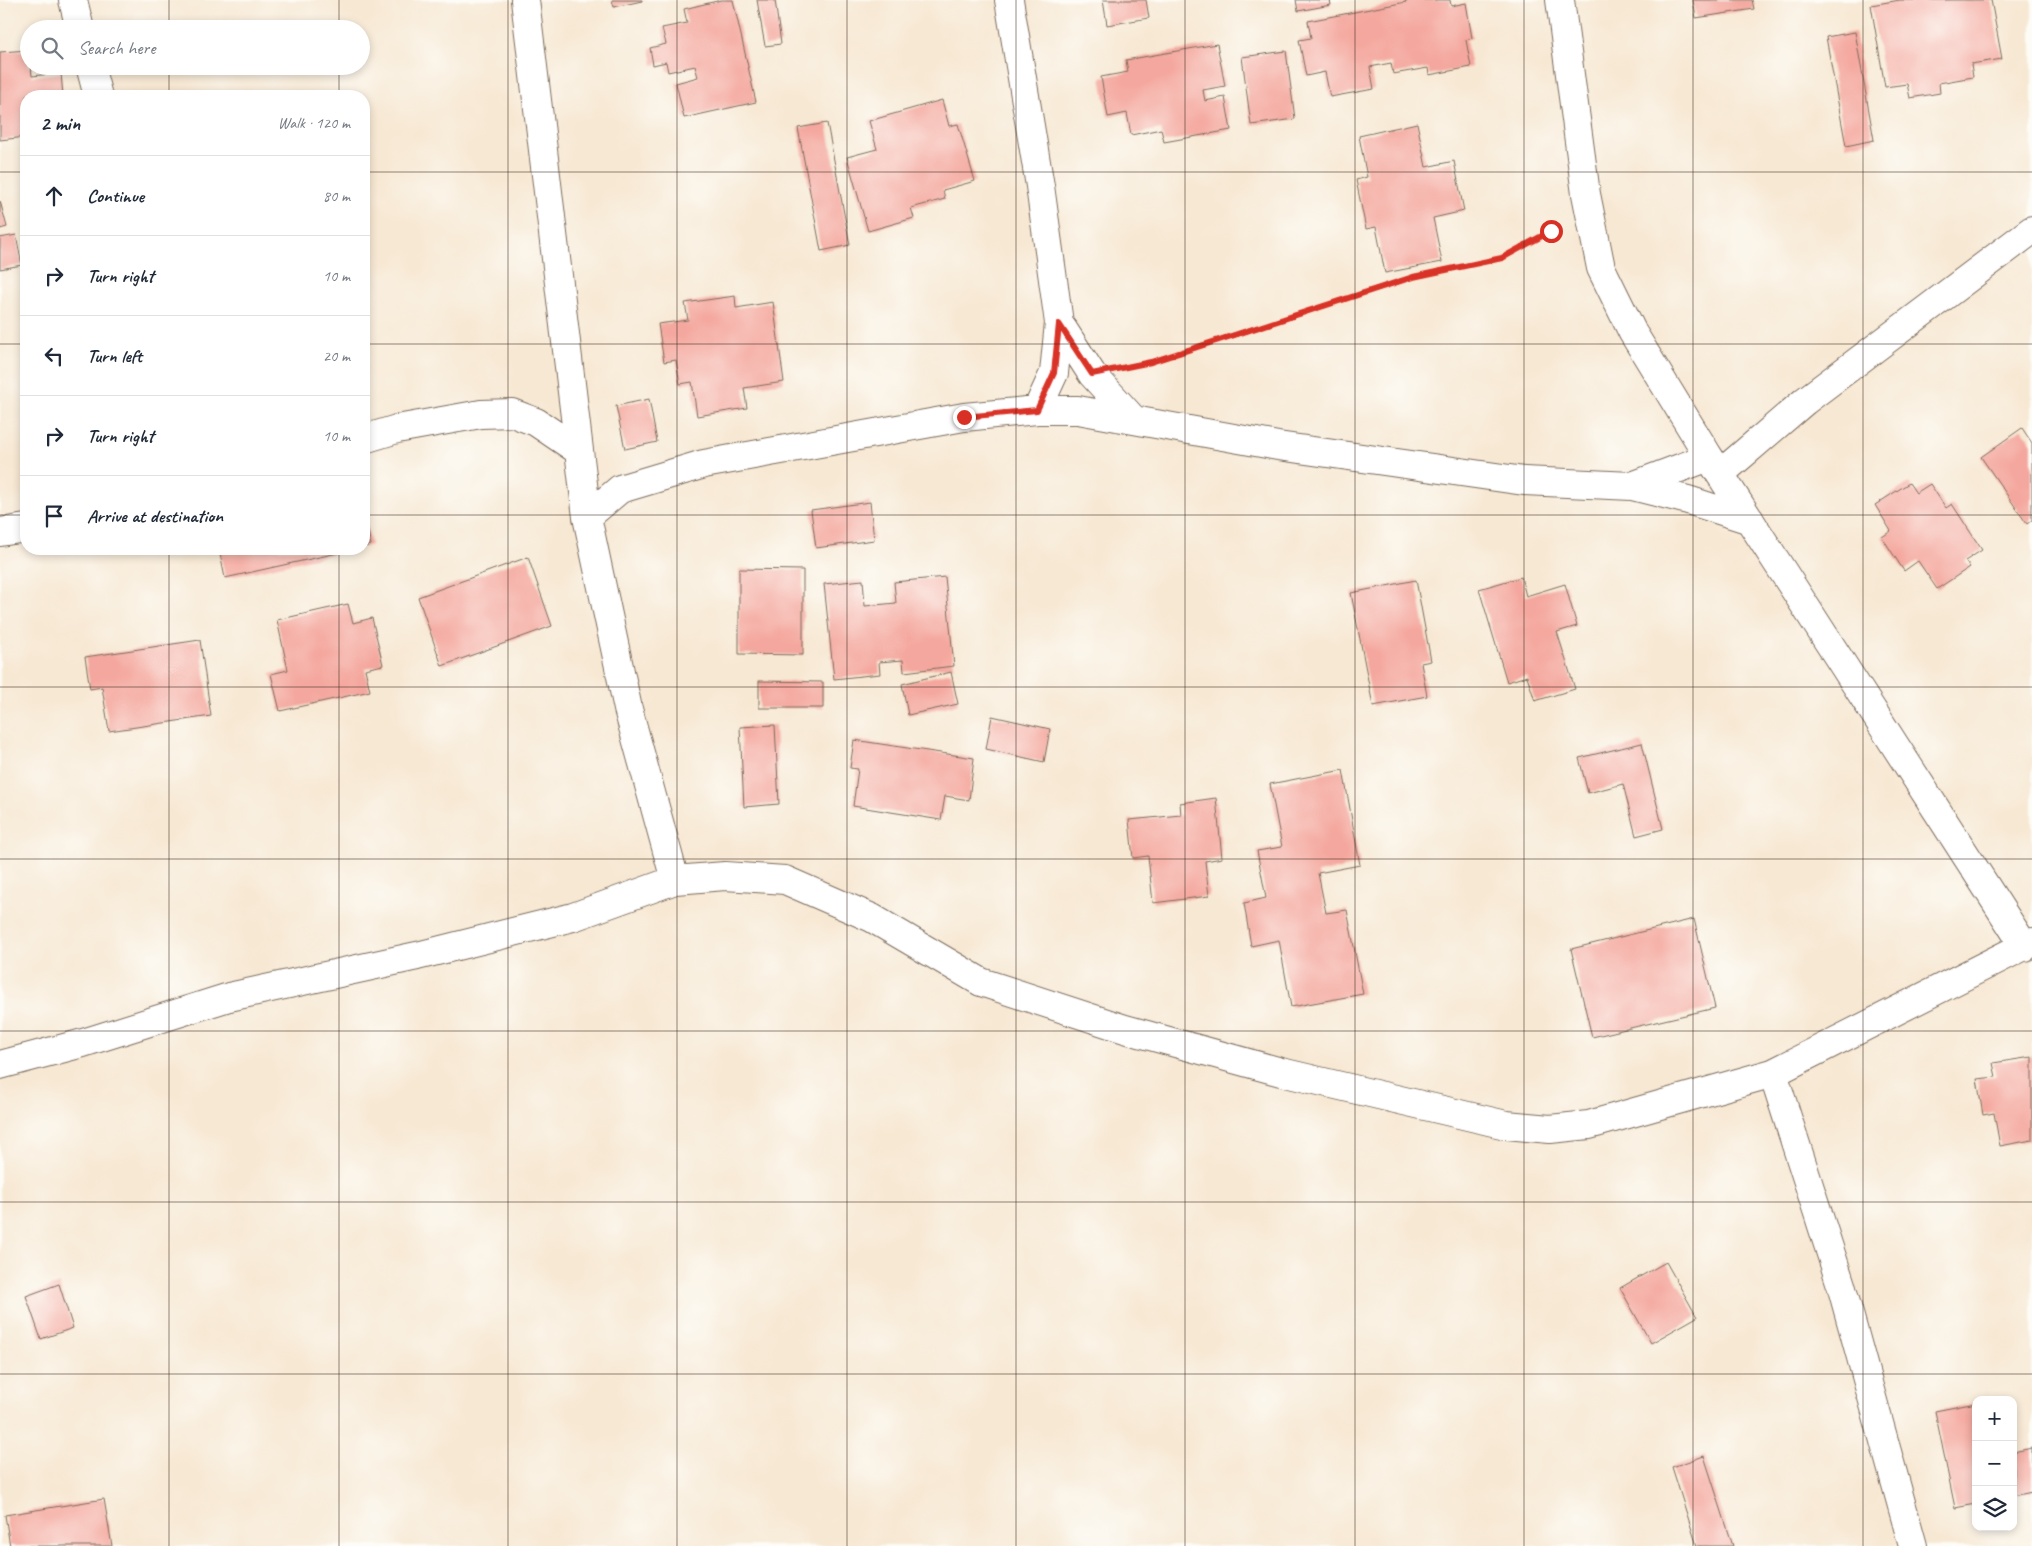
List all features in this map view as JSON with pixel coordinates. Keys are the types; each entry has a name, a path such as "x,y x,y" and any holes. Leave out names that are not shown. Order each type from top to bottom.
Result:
{"street":[{"path":"73,0 78,20"},
{"path":"525,0 587,517 628,709 675,880"},
{"path":"1009,0 1040,186 1059,324 1054,373 1037,410"},
{"path":"0,1066 83,1043 229,997 417,956 573,917 675,880 725,876 785,880 872,918 981,982 1126,1029 1281,1072 1506,1125 1550,1128 1590,1125 1773,1072 2028,945 1715,466 1633,333 1601,268 1586,194 1560,0"},
{"path":"92,75 96,90"},
{"path":"1632,486 1715,466 1805,402 2032,230"},
{"path":"1059,324 1092,374 1133,420"},
{"path":"587,517 620,489 704,464 964,417 1037,410 1078,410 1278,446 1524,481 1632,486 1688,500 1750,520"},
{"path":"370,437 397,429 481,414 512,413 536,422 579,451"},
{"path":"0,532 20,529"},
{"path":"1773,1072 1841,1285 1913,1546"}],"path":[{"path":"1092,374 1151,362 1413,277 1502,258 1551,231 1586,194"}],"building":[{"path":"612,0 642,0 642,1 614,7"},
{"path":"721,0 733,0 756,102 684,118 676,83 698,77 695,66 668,72 666,62 653,65 650,48 666,44 662,28 687,23 684,9"},
{"path":"757,0 775,0 781,44 765,46"},
{"path":"1103,0 1146,0 1149,18 1107,25"},
{"path":"1296,0 1330,0 1331,5 1298,11"},
{"path":"1405,0 1450,0 1451,6 1466,3 1472,38 1466,40 1471,67 1429,75 1428,68 1393,74 1391,63 1370,67 1374,89 1330,97 1325,72 1306,76 1299,40 1311,38 1308,21 1406,2"},
{"path":"1693,0 1752,0 1754,9 1696,18"},
{"path":"1900,0 1991,0 2002,59 1971,64 1973,77 1939,83 1940,93 1910,98 1907,84 1885,87 1871,5"},
{"path":"1855,32 1874,140 1846,146 1826,37"},
{"path":"1217,44 1225,86 1203,90 1205,101 1225,97 1231,130 1164,142 1161,129 1131,135 1127,113 1108,117 1101,77 1128,72 1126,60"},
{"path":"20,51 20,75 61,75 62,90 20,90 20,138 0,140 0,52"},
{"path":"1286,51 1295,119 1251,125 1242,57"},
{"path":"942,100 949,126 958,124 975,181 943,190 945,199 911,208 914,218 868,231 847,157 877,149 869,121"},
{"path":"827,123 850,245 821,251 798,128"},
{"path":"1417,123 1426,167 1454,161 1464,211 1433,218 1442,262 1385,273 1376,227 1366,229 1356,180 1367,177 1359,136"},
{"path":"0,201 7,227 0,229"},
{"path":"16,235 20,265 0,269 0,238"},
{"path":"735,296 736,308 773,302 784,382 744,388 747,408 697,416 692,382 680,384 676,360 664,362 658,324 688,320 685,303"},
{"path":"649,399 657,442 625,449 616,406"},
{"path":"2022,428 2032,443 2032,520 2027,524 1981,457"},
{"path":"1909,483 1916,493 1930,484 1946,508 1952,504 1982,550 1965,561 1970,567 1937,589 1918,561 1904,571 1882,537 1891,531 1875,505"},
{"path":"870,502 874,540 816,548 811,510"},
{"path":"220,555 328,555 225,578"},
{"path":"528,557 552,626 442,666 418,597"},
{"path":"739,569 803,570 803,655 739,654"},
{"path":"945,577 954,666 904,672 903,660 879,662 880,674 834,679 824,584 863,580 865,606 896,603 894,582"},
{"path":"1521,577 1526,596 1565,584 1577,626 1557,632 1575,689 1535,701 1527,676 1507,682 1479,589"},
{"path":"1416,580 1431,661 1421,663 1427,696 1373,706 1351,593"},
{"path":"348,604 353,623 372,618 383,665 365,669 370,691 280,711 271,674 288,670 277,620"},
{"path":"200,640 211,716 109,731 102,687 90,689 85,657"},
{"path":"951,672 958,704 908,715 902,684"},
{"path":"759,681 823,682 823,708 759,708"},
{"path":"992,716 1050,729 1044,762 986,749"},
{"path":"775,725 779,804 744,807 740,727"},
{"path":"854,740 974,758 969,800 945,796 941,820 853,806 858,769 850,768"},
{"path":"1642,743 1663,829 1636,836 1623,784 1588,793 1579,758"},
{"path":"1343,770 1360,865 1318,873 1326,913 1347,910 1363,994 1291,1007 1279,940 1251,946 1244,903 1266,898 1257,851 1282,847 1270,784"},
{"path":"1216,798 1222,858 1205,861 1209,896 1153,903 1148,856 1133,858 1129,820 1181,815 1180,803"},
{"path":"1694,919 1715,1008 1592,1037 1571,949"},
{"path":"2032,1057 2032,1140 2000,1146 1994,1113 1983,1115 1977,1079 1996,1077 1993,1063"},
{"path":"1666,1262 1697,1317 1651,1343 1620,1288"},
{"path":"59,1284 73,1328 41,1339 26,1296"},
{"path":"1972,1404 1972,1505 1955,1508 1935,1411"},
{"path":"2032,1448 2032,1492 2017,1495 2017,1486 2017,1451"},
{"path":"1704,1456 1733,1546 1697,1546 1672,1467"},
{"path":"104,1499 112,1546 10,1546 5,1515"}],"route":[{"path":"964,417 1037,410 1054,373 1059,324 1092,374 1151,362 1413,277 1502,258 1551,231"}]}
